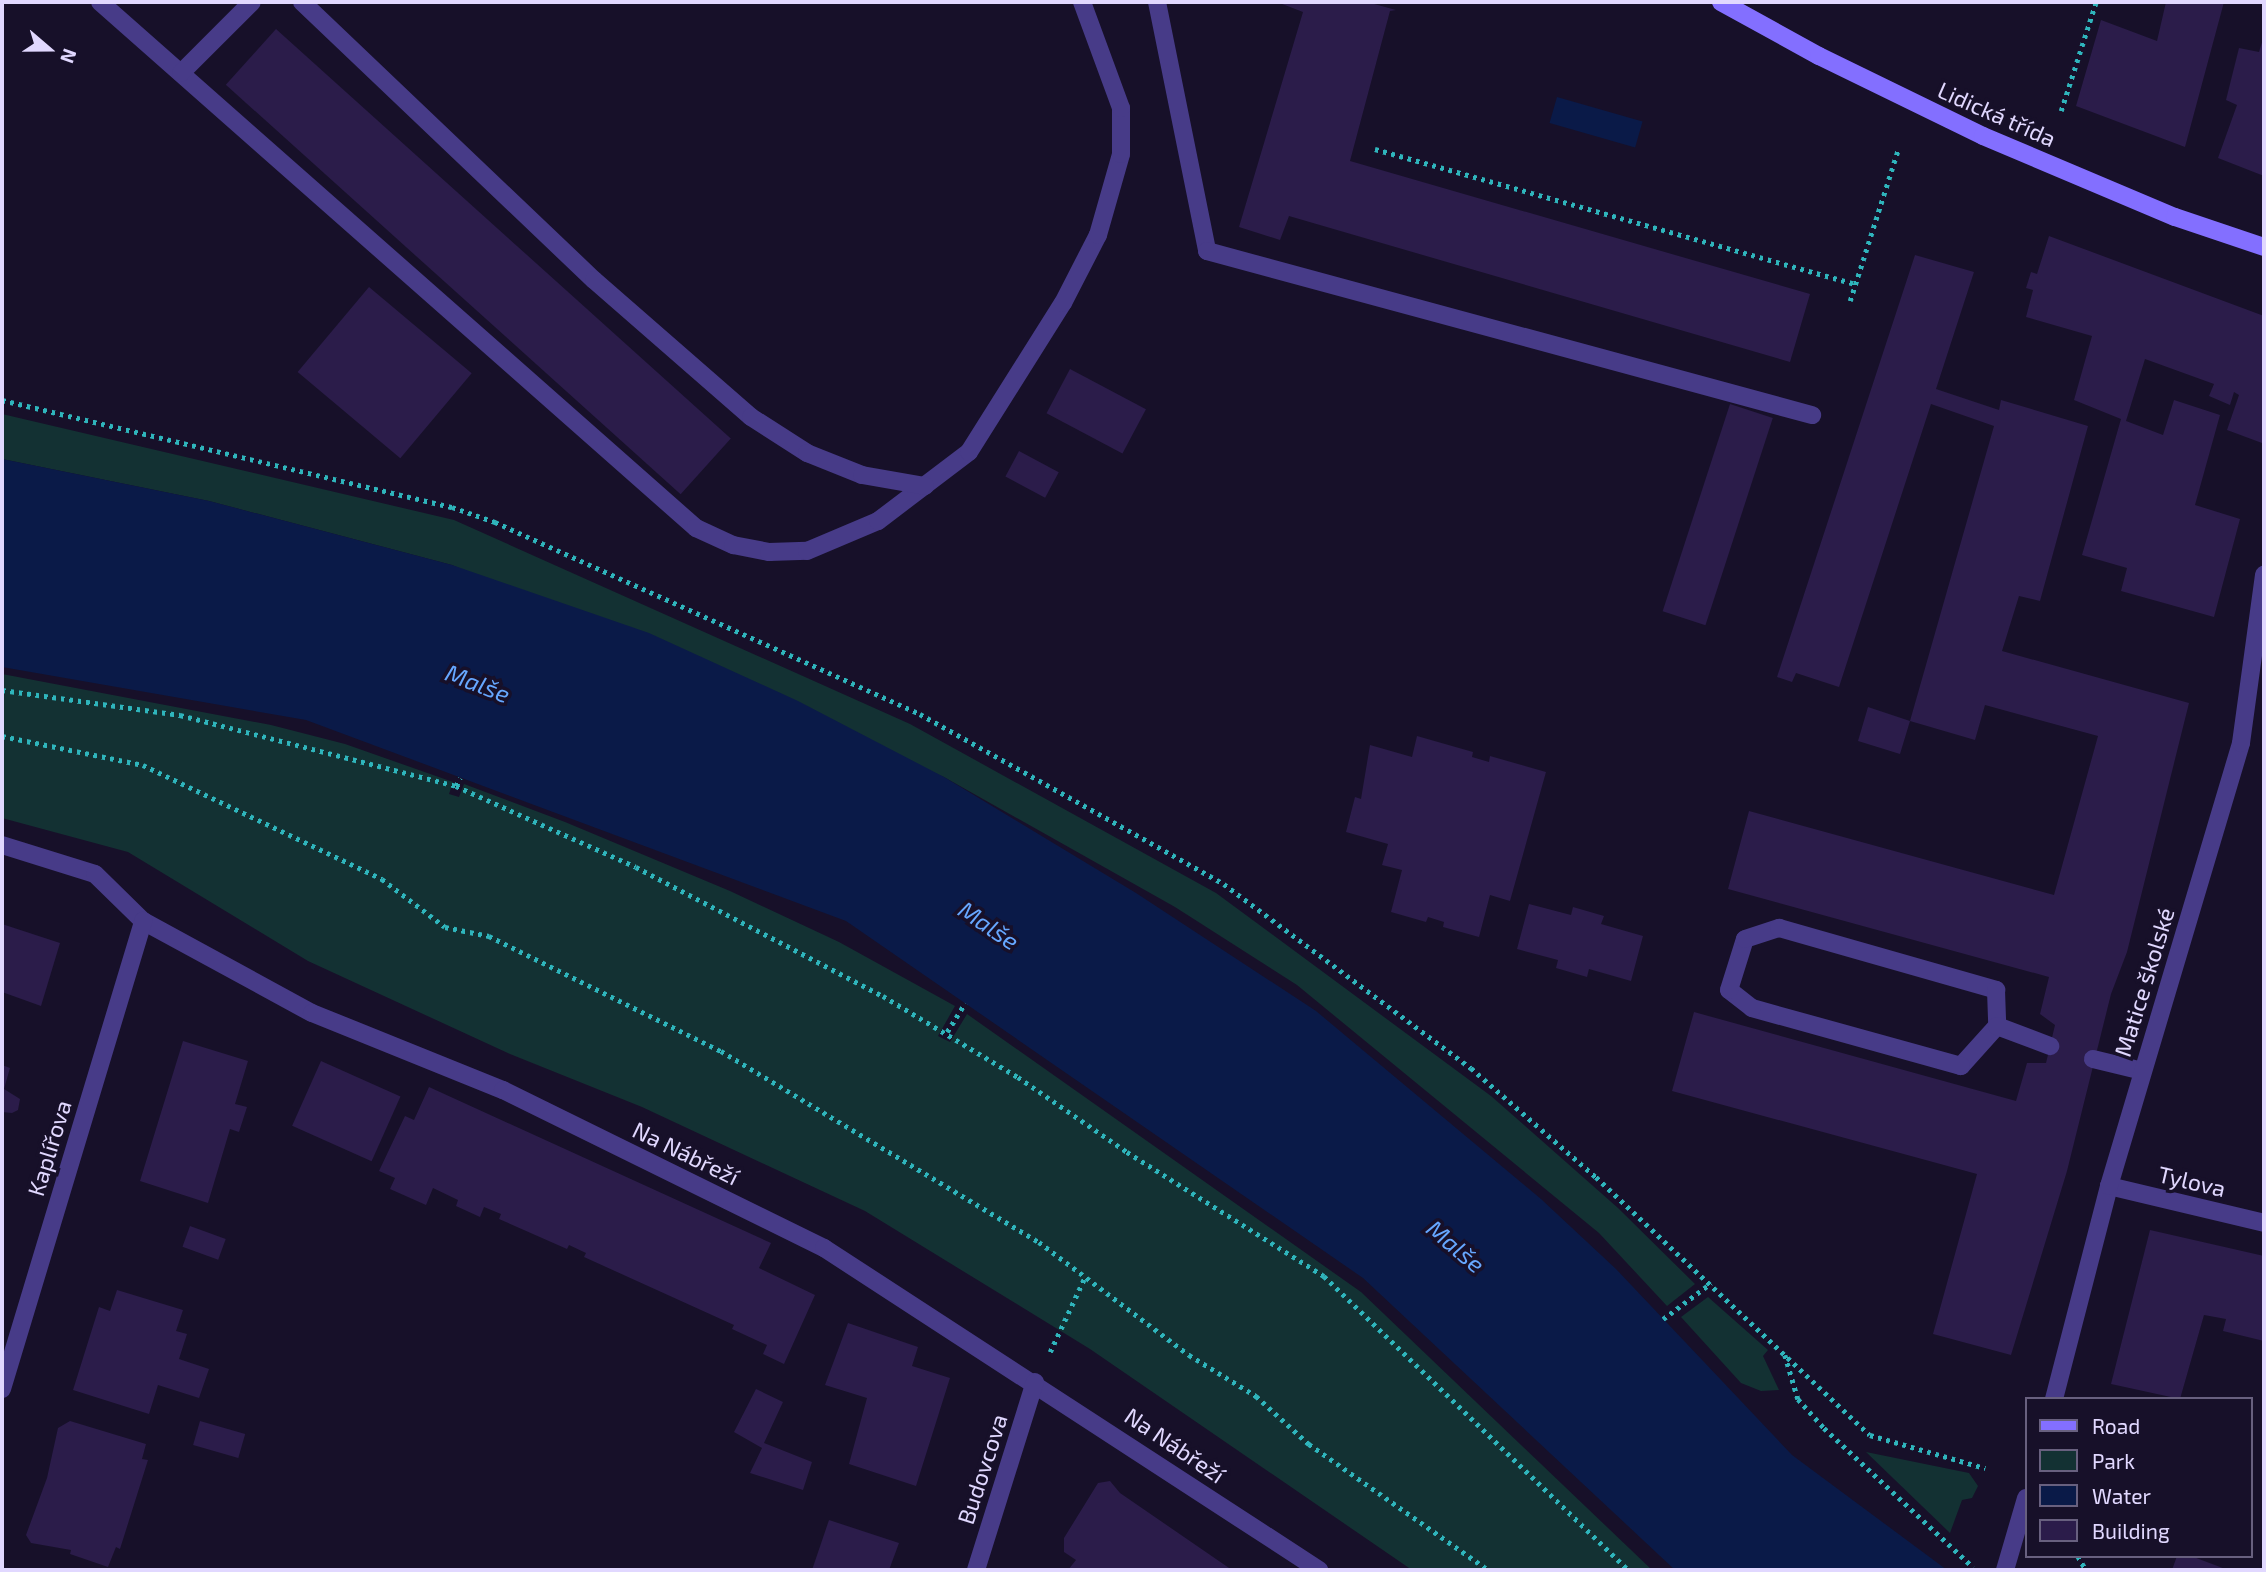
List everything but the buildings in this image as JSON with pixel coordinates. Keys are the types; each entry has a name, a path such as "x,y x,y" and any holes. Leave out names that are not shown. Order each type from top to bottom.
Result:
{"street":[{"path":"100,2 696,528 733,545 769,552 807,551 878,520 969,452 1013,388 1098,235 1113,191 1121,154 1121,108 1082,2"},
{"path":"181,73 252,2"},
{"path":"302,2 594,280 751,417 807,453 851,471 925,486"},
{"path":"1157,2 1207,251 1812,415"},
{"name":"Lidická třída","path":"1721,2 1819,56 1983,136 2175,217 2264,247"},
{"name":"Matice školské","path":"2055,1397 2109,1186 2241,743 2264,575"},
{"name":"Na Nábřeží","path":"2,845 94,874 143,921 312,1013 503,1090 824,1248 1035,1382 1319,1570"},
{"name":"Kaplířova","path":"2,1389 143,921"},
{"path":"1779,928 1996,990 1997,1026 1961,1066 1752,1008 1729,990 1745,939 1779,928"},
{"path":"1997,1026 2050,1046"},
{"path":"2093,1059 2143,1071"},
{"name":"Tylova","path":"2109,1186 2264,1223"},
{"name":"Budovcova","path":"976,1570 1035,1382"},
{"path":"2007,1565 2024,1505"}],"path":[{"path":"2061,111 2095,2"},
{"path":"1375,149 1855,284"},
{"path":"1850,301 1898,150"},
{"path":"2,400 452,507 495,522 920,714 1224,884 1471,1068 1711,1283 1870,1435 1985,1468"},
{"path":"2,690 180,715 456,786 636,867 947,1032 1324,1276 1628,1570"},
{"path":"2,736 143,765 382,878 445,927 489,936 720,1051 1039,1242 1189,1355 1256,1396 1309,1444 1489,1570"},
{"path":"456,786 460,778"},
{"path":"947,1032 965,1003"},
{"path":"1035,1382 1085,1277"},
{"path":"1663,1319 1711,1283"},
{"path":"1785,1354 1798,1399 1824,1428 1977,1570"}],"green space":[{"path":"2,414 454,520 910,724 1216,893 1491,1096 1618,1208 1695,1284 1667,1306 1599,1233 1297,985 1175,907 944,777 452,565 209,501 2,459"},
{"path":"2,674 271,725 345,744 453,782 449,794 459,797 464,784 565,822 730,891 839,942 955,1006 938,1036 950,1042 967,1014 1361,1292 1652,1570 1412,1570 1090,1349 865,1211 642,1107 510,1054 308,961 128,852 2,818"},
{"path":"1708,1297 1768,1350 1763,1356 1779,1390 1761,1391 1741,1383 1681,1317"},
{"path":"1866,1452 1969,1473 1978,1486 1972,1498 1962,1500 1950,1533"}],"water":[{"path":"1557,97 1643,122 1635,147 1550,123"},
{"name":"Malše","path":"2,459 209,501 452,565 649,633 798,701 944,777 1136,893 1316,1011 1541,1199 1616,1269 1792,1455 1947,1570 1675,1570 1363,1278 846,921 306,720 2,667"}]}
